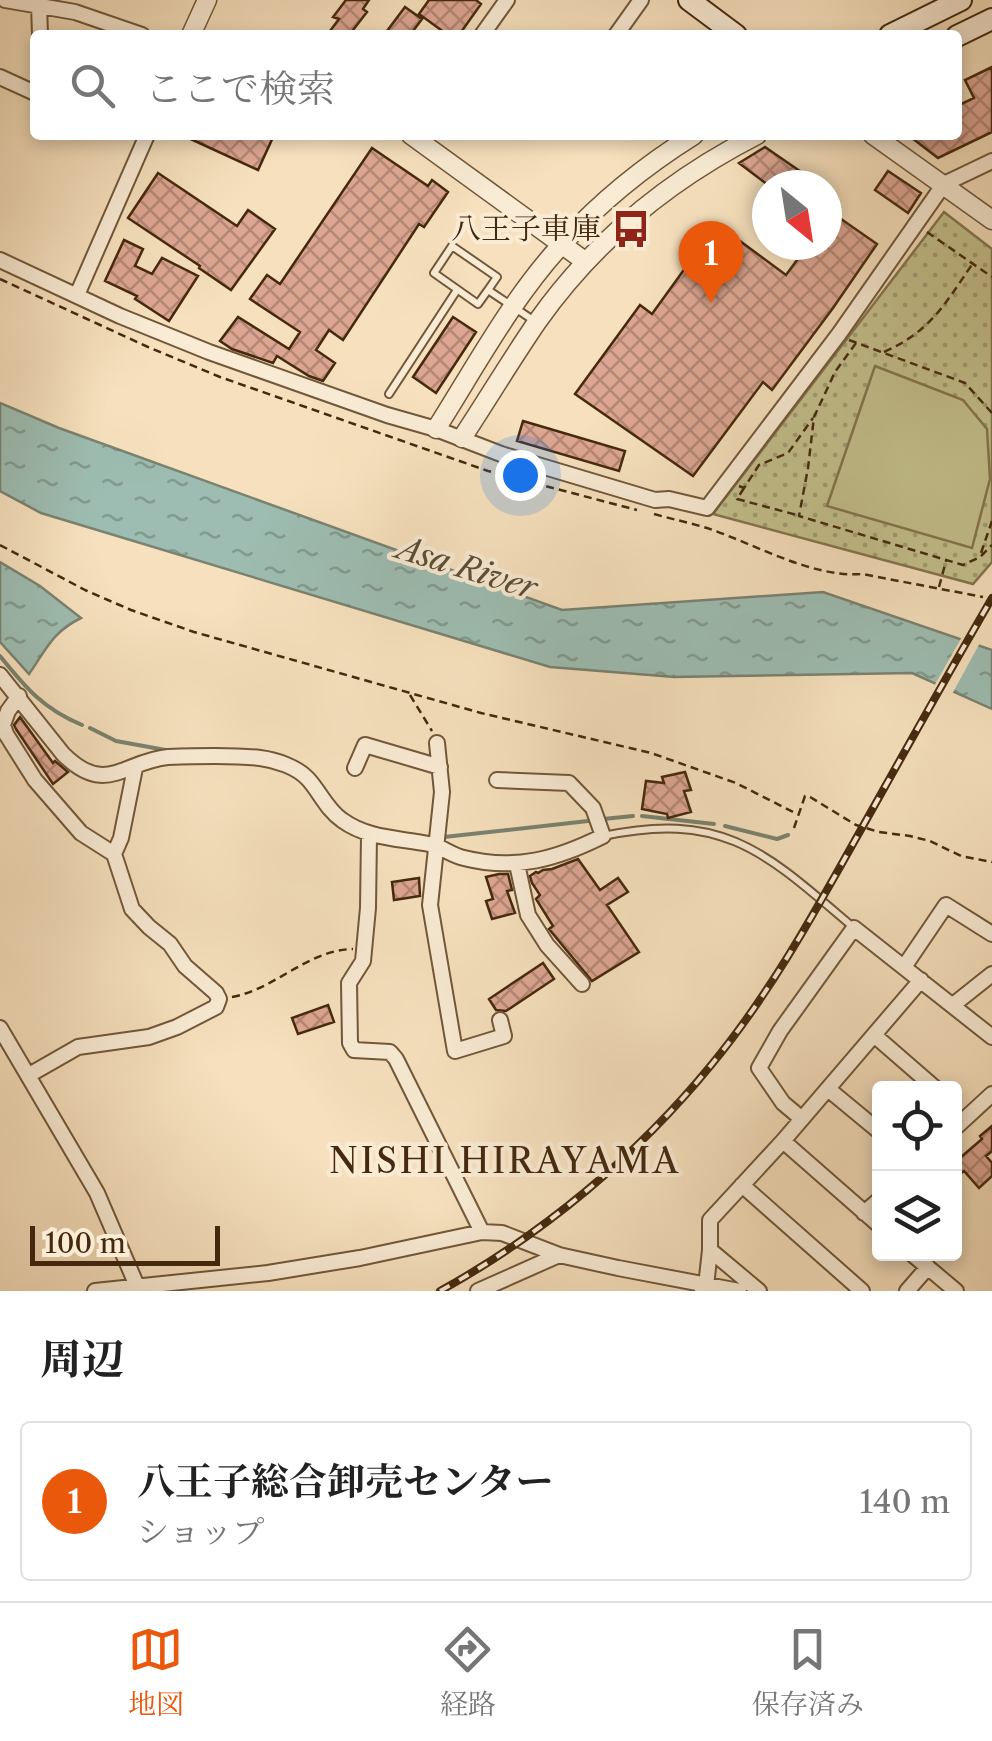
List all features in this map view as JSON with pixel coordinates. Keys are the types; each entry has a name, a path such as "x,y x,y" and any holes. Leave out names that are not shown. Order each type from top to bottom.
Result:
{"main road":[{"path":"688,0 729,30"},
{"path":"900,30 961,0"},
{"path":"962,33 992,18"}],"street":[{"path":"5,0 75,12 127,30"},
{"path":"192,30 207,0"},
{"path":"620,30 641,0"},
{"path":"485,30 502,2"},
{"path":"38,5 40,30"},
{"path":"0,77 30,91"},
{"path":"78,295 140,140"},
{"path":"418,140 586,262"},
{"path":"436,429 514,306 562,243 655,159 686,140"},
{"path":"462,438 537,322 586,262 673,184 747,140"},
{"path":"880,140 992,220"},
{"path":"655,159 673,184"},
{"path":"0,260 209,352 356,404 501,454 655,500 669,499 706,508 839,334 944,184 992,161"},
{"path":"0,676 73,764 86,772 118,774 164,757 259,758 306,776 340,819 369,835 435,844 447,853 494,864 550,857 603,836 592,808 569,783 496,780"},
{"path":"18,696 3,725 35,780 80,833 114,854 132,909 219,999 216,1006 178,1027 149,1037 78,1047 29,1075"},
{"path":"438,743 442,792 430,906 456,1051 504,1036 500,1020"},
{"path":"355,768 365,745 440,768"},
{"path":"114,854 121,838 135,768"},
{"path":"369,835 363,961 349,984 350,1042 354,1050 390,1052 396,1058 482,1232"},
{"path":"517,864 528,915 547,945 582,984"},
{"path":"904,967 946,904 992,934"},
{"path":"802,1119 782,1103 759,1068 780,1031 854,928 992,1037"},
{"path":"953,1005 992,974"},
{"path":"705,1288 710,1220 783,1142 921,980"},
{"path":"0,1028 97,1193 137,1286"},
{"path":"874,1035 927,1081"},
{"path":"828,1089 872,1125"},
{"path":"962,1122 992,1094"},
{"path":"962,1112 968,1117"},
{"path":"783,1142 872,1220"},
{"path":"742,1185 862,1291"},
{"path":"864,1213 872,1206"},
{"path":"95,1291 286,1270 482,1232 502,1233 558,1255 705,1288 740,1291"},
{"path":"710,1250 759,1291"},
{"path":"478,1291 558,1255"},
{"path":"921,1261 956,1291"},
{"path":"906,1291 928,1267"}],"lane":[{"path":"452,246 497,277 488,290 478,304 434,274 452,246"},
{"path":"388,394 457,290"},
{"path":"488,290 537,322"},
{"path":"603,836 666,827 724,836 769,858 854,928"}],"path":[{"path":"915,227 936,236 992,276"},
{"path":"882,353 907,342 937,316 974,263"},
{"path":"839,334 965,383 992,413"},
{"path":"856,343 835,372 814,417 788,453 759,465 737,499 963,565 980,557 992,545"},
{"path":"986,406 992,401"},
{"path":"799,516 814,417"},
{"path":"729,480 744,488"},
{"path":"980,557 992,521"},
{"path":"706,528 826,572 862,574 983,597"},
{"path":"0,545 85,590 194,632 410,694 652,753 736,783 799,814"},
{"path":"939,588 946,560"},
{"path":"410,694 438,743"},
{"path":"794,828 806,796 856,825 930,841 961,856 992,862"},
{"path":"219,999 239,996 270,983 317,955 364,949"}],"shaded area":[{"path":"944,212 992,249 992,562 973,584 713,514"},
{"path":"875,366 963,400 987,429 990,479 972,548 827,506"}],"water":[{"path":"0,403 59,428 562,610 823,592 992,650 992,709 912,673 674,677 550,667 41,513 0,491"},
{"path":"0,562 40,586 81,618 56,636 29,674 0,642"}],"pier":[{"path":"963,635 981,641 951,696 933,688"}],"building":[{"path":"346,0 369,0 363,9 367,12 353,30 331,30 339,19 333,17"},
{"path":"429,0 476,0 481,4 463,30 441,30 419,14"},
{"path":"405,7 422,19 414,30 388,30"},
{"path":"992,67 992,132 938,158 915,140 962,140 962,104 974,98 965,80"},
{"path":"193,140 272,140 258,170"},
{"path":"765,147 798,170 752,173 739,163"},
{"path":"372,148 428,186 432,180 448,192 424,227 419,224 343,340 329,330 316,350 335,363 323,381 277,356 273,363 220,341 238,317 289,349 300,332 250,299 267,275 280,284"},
{"path":"888,171 921,193 908,213 875,190"},
{"path":"158,173 237,226 248,210 275,229 231,290 128,218"},
{"path":"842,220 877,244 772,390 763,382 693,476 575,394 640,305 652,314 717,224 752,250 752,260 766,260 786,275 797,260 842,260"},
{"path":"124,240 143,249 135,266 152,274 162,258 198,276 169,321 135,299 137,296 105,281"},
{"path":"453,317 476,332 436,393 413,377"},
{"path":"523,421 625,451 619,471 517,441"},
{"path":"20,717 53,763 68,772 53,784 14,725"},
{"path":"685,772 691,790 684,791 691,812 668,818 667,814 642,809 646,781 664,783 662,777"},
{"path":"578,859 600,890 618,878 628,892 607,905 639,952 592,981 549,929 553,926 536,899 540,895 530,876"},
{"path":"508,874 512,890 507,891 515,913 492,919 486,901 493,899 486,877"},
{"path":"419,878 420,896 394,900 392,882"},
{"path":"543,963 554,979 506,1011 496,1010 489,999"},
{"path":"328,1005 334,1022 298,1034 292,1018"},
{"path":"992,1126 992,1151 986,1156 992,1163 992,1176 979,1188 962,1172 962,1156 982,1139 980,1136"}],"waterway":[{"path":"0,656 36,696 82,725"},
{"path":"90,728 116,741 171,751"},
{"path":"603,819 633,816"},
{"path":"642,816 714,824"},
{"path":"444,837 588,821"},
{"path":"725,826 777,839 788,835"}],"railway":[{"path":"440,1291 515,1244 586,1191 652,1130 712,1064 752,1011 805,928 992,598"}],"place":[{"name":"八王子車庫","path":"631,229"},
{"name":"八王子総合卸売センター","path":"711,303"}],"district":[{"name":"NISHI HIRAYAMA","path":"505,1161"}],"water label":[{"name":"Asa River","path":"467,568"}]}
